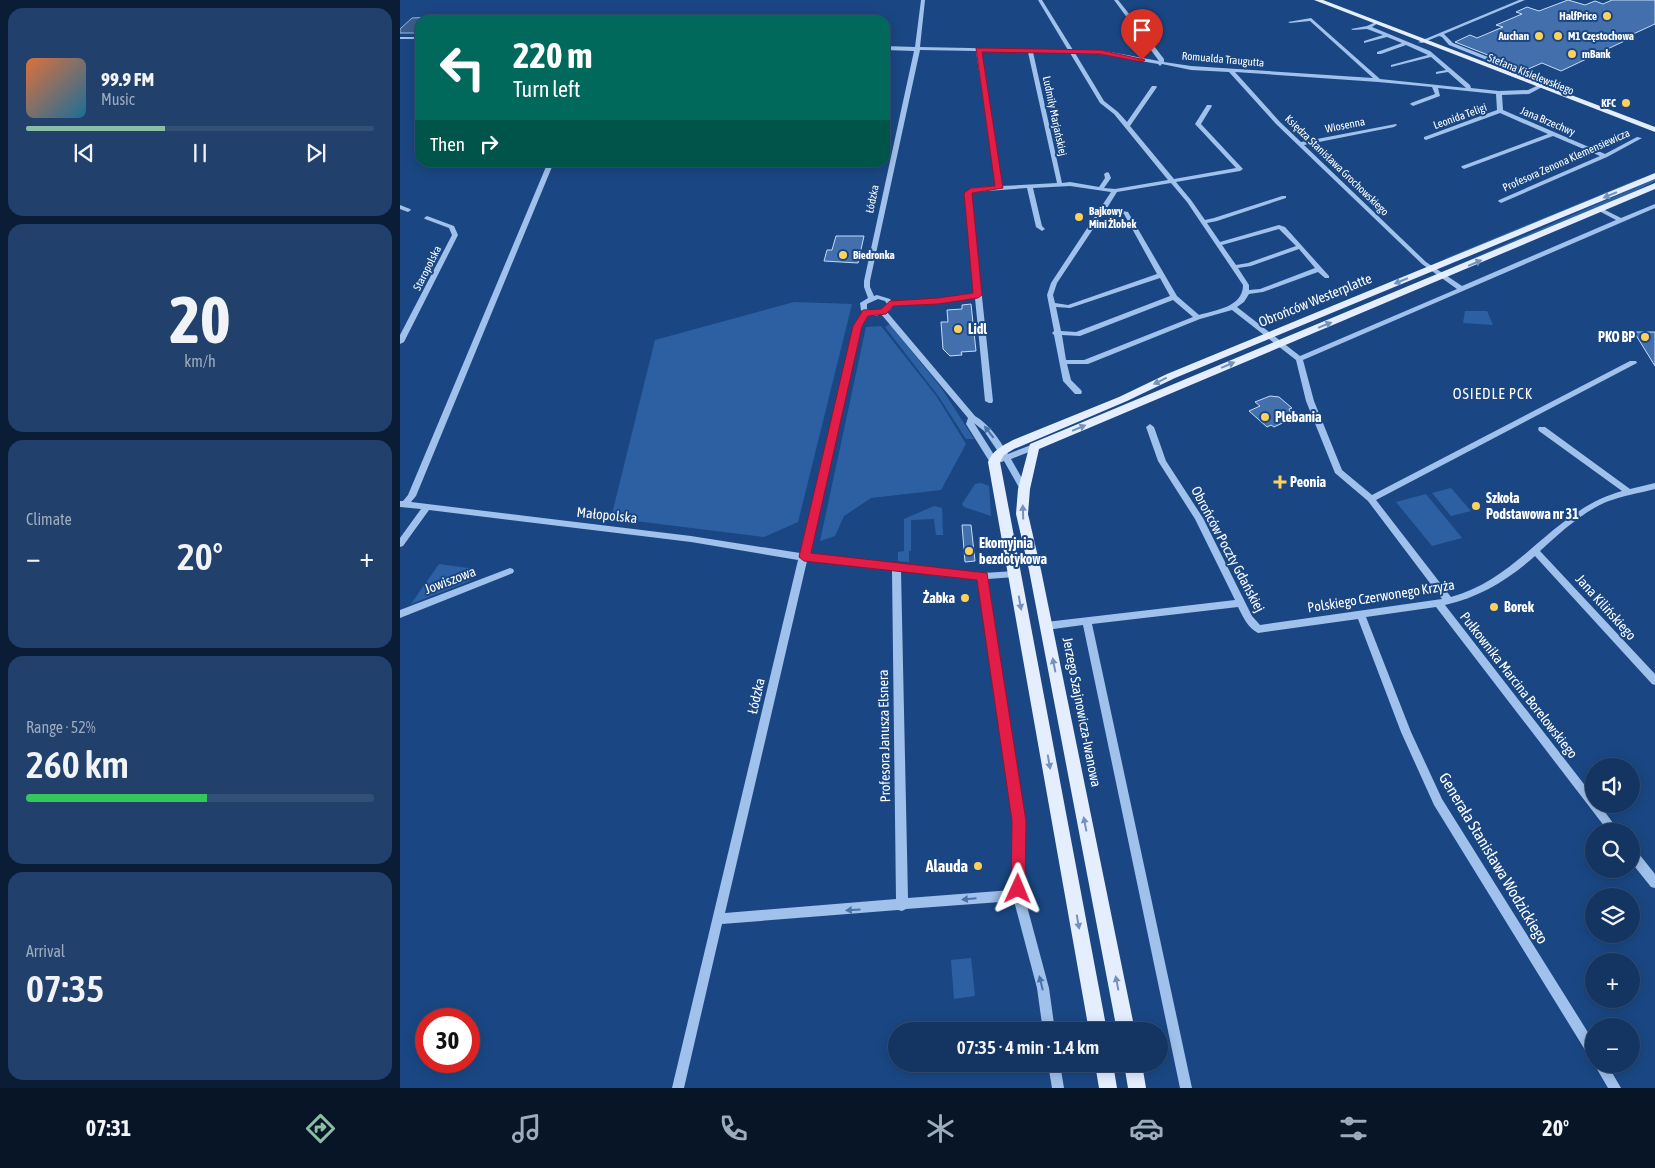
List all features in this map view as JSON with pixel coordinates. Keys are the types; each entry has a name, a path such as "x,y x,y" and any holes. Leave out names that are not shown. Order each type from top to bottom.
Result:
{"main road":[{"name":"Stefana Kisielewskiego","path":"1316,0 1655,130"},
{"name":"Stefana Kisielewskiego","path":"1540,87 1655,136"},
{"name":"Obrońców Westerplatte","path":"1000,457 1269,335 1655,176"},
{"name":"Obrońców Westerplatte","path":"1034,447 1655,186"},
{"path":"1024,489 1034,447"},
{"path":"1000,457 999,486 1096,1022"},
{"name":"Jerzego Szajnowicza-Iwanowa","path":"1024,489 1022,514 1124,1022"},
{"path":"1105,1072 1108,1088"},
{"path":"1134,1072 1137,1088"}],"street":[{"name":"Łódzka","path":"678,1088 858,326 866,312 862,305 871,298 867,281 917,48 923,0"},
{"path":"1040,0 1072,51 1086,80 1102,102 1127,126 1174,182 1204,222 1246,285 1247,292 1244,299 1233,307 1198,318 1085,362 1063,362"},
{"path":"1116,0 1162,60 1160,64"},
{"path":"1422,41 1523,0"},
{"path":"1136,27 1155,25 1143,10"},
{"path":"1290,22 1311,19 1378,80"},
{"path":"1353,29 1368,27 1376,23"},
{"path":"1368,27 1432,55 1468,86 1469,90"},
{"path":"1439,34 1444,36 1450,44 1522,72"},
{"path":"1366,42 1387,35"},
{"path":"400,38 415,38"},
{"path":"1379,53 1406,43"},
{"name":"Romualda Traugutta","path":"890,48 1111,53 1160,64 1231,71 1378,80 1498,93 1516,94 1540,87"},
{"path":"978,50 999,188"},
{"name":"Ludmiły Marjańskiej","path":"1030,51 1060,185"},
{"path":"1393,66 1432,55"},
{"path":"1438,73 1450,70"},
{"name":"Księdza Stanisława Grochowskiego","path":"1231,71 1300,144 1432,269 1462,289"},
{"path":"1413,104 1438,95 1434,86"},
{"path":"1127,126 1154,87"},
{"name":"Jana Brzechwy","path":"1498,93 1500,112 1605,156"},
{"path":"989,401 968,193 971,190 1060,185 1101,188 1115,192 1240,169 1198,124 1208,106"},
{"name":"Leonida Teligi","path":"1426,138 1500,112"},
{"name":"Wiosenna","path":"1300,144 1394,125"},
{"path":"1464,167 1552,134"},
{"name":"Profesora Zenona Klemensiewicza","path":"1501,201 1605,156 1639,138"},
{"name":"Małopolska","path":"403,504 412,496 549,167"},
{"path":"1101,188 1108,178 1106,174"},
{"path":"1030,186 1039,227 1042,229"},
{"path":"1078,392 1067,381 1050,296 1054,283 1115,192"},
{"path":"1204,222 1284,197"},
{"path":"1299,359 1655,206"},
{"path":"400,207 408,210"},
{"path":"1103,208 1126,213 1174,297 1198,318"},
{"path":"1601,210 1620,220"},
{"name":"Staropolska","path":"400,342 456,232 452,227 427,218"},
{"path":"1218,244 1230,242 1274,226 1284,228 1326,277"},
{"path":"1234,267 1249,265 1299,247"},
{"path":"1247,292 1260,291 1319,269"},
{"path":"1051,304 1068,307 1161,274"},
{"path":"871,298 883,298 890,304 938,301 978,295"},
{"path":"1056,333 1077,334 1174,297"},
{"path":"866,312 883,312 890,304"},
{"path":"1233,307 1299,359 1310,401 1338,471 1371,499 1443,602"},
{"path":"883,312 972,418 981,421 993,435 1000,457"},
{"path":"1371,499 1633,363"},
{"path":"972,418 970,424 1000,457 1024,489"},
{"name":"Obrońców Poczty Gdańskiej","path":"1150,427 1162,461 1199,518 1240,603 1248,618 1258,629"},
{"path":"1542,429 1629,492"},
{"name":"Obrońców Westerplatte","path":"1000,457 1034,447"},
{"name":"Polskiego Czerwonego Krzyża","path":"1258,629 1443,602 1493,583 1535,551 1566,523 1589,507 1629,492 1655,486"},
{"name":"Małopolska","path":"403,504 691,538 804,557 983,576 1015,574"},
{"path":"400,544 427,507"},
{"name":"Jana Kilińskiego","path":"1535,551 1655,681"},
{"name":"Profesora Janusza Elsnera","path":"896,566 902,906"},
{"name":"Jowiszowa","path":"400,614 510,571"},
{"path":"983,576 1019,821 1018,895 1043,988 1049,1022"},
{"name":"Pułkownika Marcina Borelowskiego","path":"1443,602 1608,823"},
{"path":"1046,626 1240,603"},
{"name":"Generała Stanisława Wodzickiego","path":"1361,615 1406,732 1438,802 1585,1039"},
{"path":"1087,621 1186,1088"},
{"path":"1640,864 1655,883"},
{"path":"718,919 902,906 1018,895"},
{"path":"1055,1072 1058,1088"},
{"path":"1606,1073 1615,1088"}],"shaded area":[{"path":"412,18 415,18 415,33 400,33 400,29"},
{"path":"1643,177 1637,181 1446,259 1446,258"},
{"path":"1655,179 1655,181 1628,195 1457,267 1455,266"},
{"path":"794,302 852,304 798,522 764,537 611,518 655,340"},
{"path":"1465,311 1487,311 1493,325 1463,323"},
{"path":"890,324 942,389 974,439 966,439 939,397 885,327"},
{"path":"881,326 937,397 966,444 941,490 871,498 844,516 835,536 820,541 866,327"},
{"path":"981,483 989,486 991,516 964,507 962,504 975,484"},
{"path":"1451,488 1471,511 1451,516 1432,493"},
{"path":"1426,494 1462,538 1432,546 1396,502"},
{"path":"934,506 942,508 943,535 936,535 934,519 911,520 909,562 898,561 898,552 904,551 904,519"},
{"path":"439,564 475,569 470,581 411,604"},
{"path":"971,958 975,996 954,999 951,960"}],"building":[{"name":"M1 Częstochowa","path":"1568,0 1585,5 1595,1 1603,4 1612,0 1655,0 1655,24 1631,35 1635,36 1561,71 1542,63 1526,70 1455,42 1470,35 1477,38 1503,27 1496,25 1522,14 1516,12 1527,7 1539,11"},
{"name":"Biedronka","path":"836,236 864,236 858,263 824,261 827,250 832,250"},
{"name":"Lidl","path":"971,304 976,351 961,352 962,355 950,356 943,349 941,322 948,322 947,310 962,309 962,305"},
{"path":"1634,332 1655,332 1655,366"},
{"path":"1270,396 1279,397 1292,408 1289,409 1291,413 1287,418 1289,420 1274,427 1271,425 1267,427 1249,411 1260,406 1255,402"},
{"name":"Ekomyjnia bezdotykowa","path":"962,525 971,525 975,561 965,562"}],"place":[{"name":"HalfPrice","path":"1607,16"},
{"name":"Auchan","path":"1539,36"},
{"name":"M1 Częstochowa","path":"1558,36"},
{"name":"mBank","path":"1572,54"},
{"name":"KFC","path":"1626,103"},
{"name":"Bajkowy Mini Żłobek","path":"1079,217"},
{"name":"Biedronka","path":"843,255"},
{"name":"Lidl","path":"958,329"},
{"name":"PKO BP","path":"1645,337"},
{"name":"Plebania","path":"1265,417"},
{"name":"Peonia","path":"1280,482"},
{"name":"Szkoła Podstawowa nr 31","path":"1476,506"},
{"name":"Ekomyjnia bezdotykowa","path":"969,551"},
{"name":"Żabka","path":"965,598"},
{"name":"Borek","path":"1494,607"},
{"name":"Alauda","path":"978,866"}],"district":[{"name":"OSIEDLE PCK","path":"1493,394"}],"route":[{"path":"1018,889 1019,821 983,576 804,557 858,326 866,312 876,314 888,309 890,304 902,302 938,301 978,295 968,193 971,190 999,188 978,50 1100,52 1142,60"}]}
